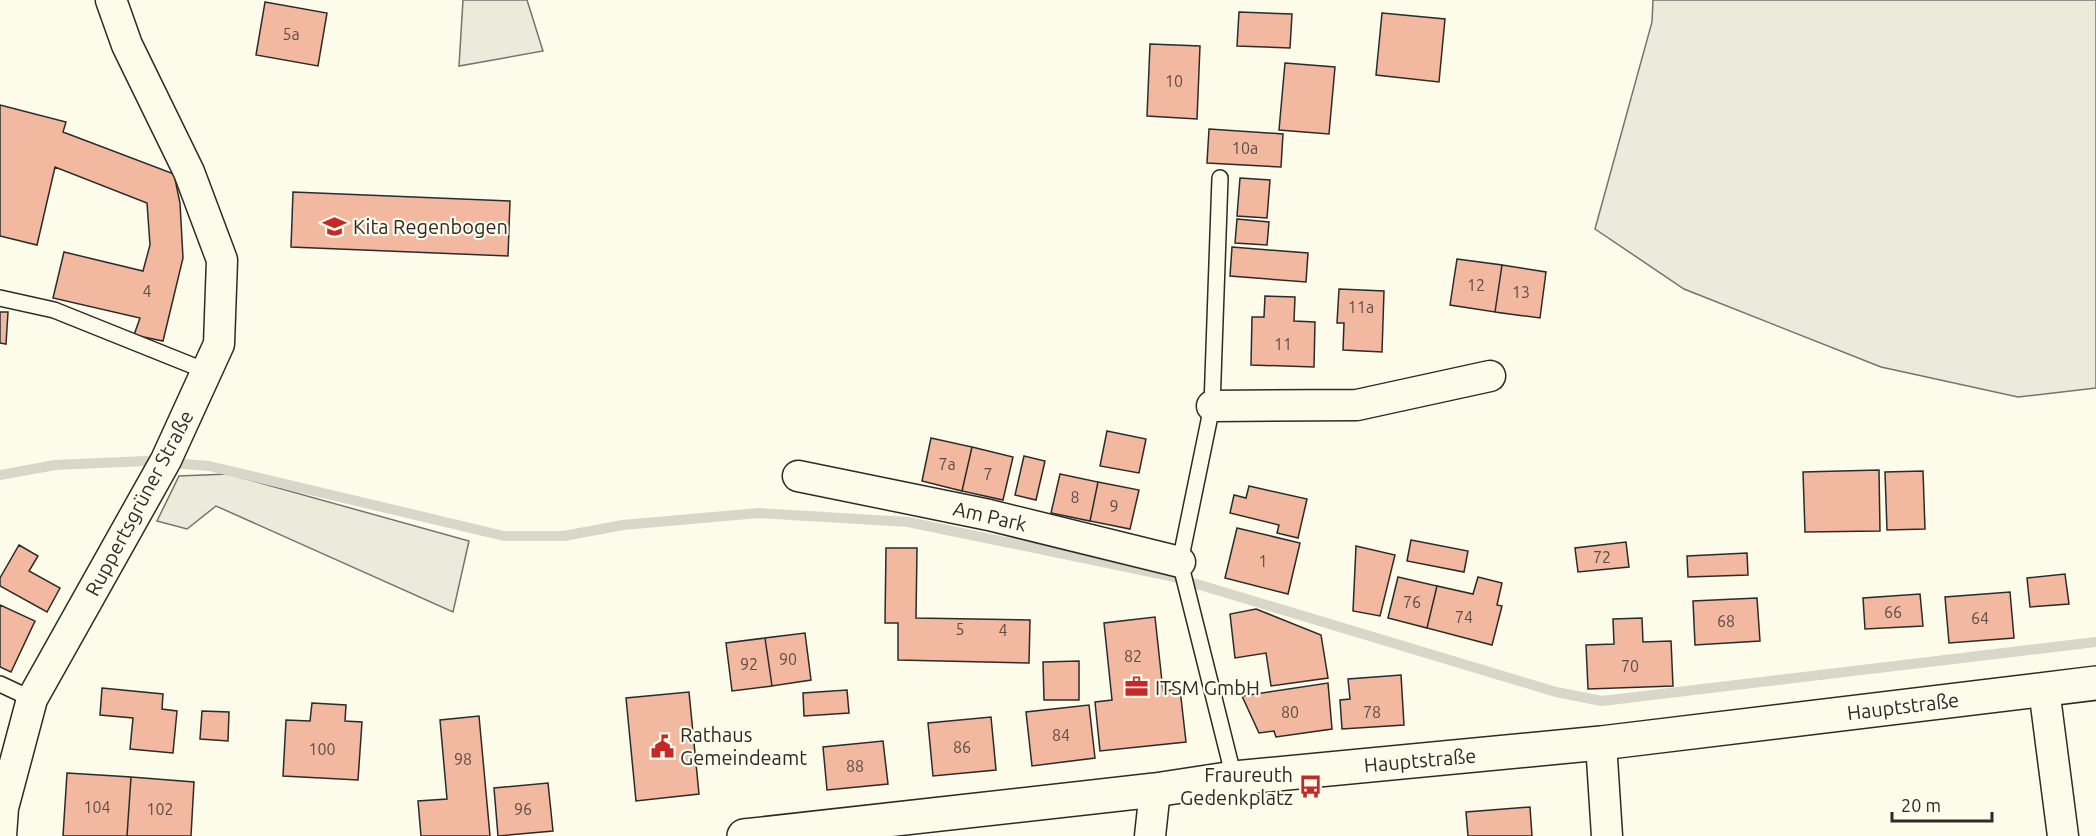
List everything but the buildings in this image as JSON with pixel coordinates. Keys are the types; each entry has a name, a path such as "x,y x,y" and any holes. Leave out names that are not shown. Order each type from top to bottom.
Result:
{"main road":[{"name":"Hauptstraße","path":"744,836 1155,790 1234,778 1601,743 2096,683"}],"street":[{"name":"Ruppertsgrüner Straße","path":"1,836 3,808 32,699 166,460 219,344 222,260 189,172 127,45 111,0"},
{"path":"1212,406 1357,405 1490,376"},
{"name":"Am Park","path":"798,476 989,515 1180,562"},
{"path":"2044,689 2063,836"},
{"path":"1601,743 1607,836"},
{"path":"1150,836 1155,790"}],"lane":[{"path":"1220,178 1212,406 1180,562 1234,778"},
{"path":"0,298 54,310 206,371"},
{"path":"0,684 32,699"}],"shaded area":[{"path":"463,0 527,0 543,51 459,66"},
{"path":"1653,0 2096,0 2096,388 2018,397 1881,367 1684,289 1595,229 1652,22"},
{"path":"228,474 469,541 453,612 216,506 187,529 157,521 179,476"}],"waterway":[{"path":"0,475 55,465 146,461 209,466 504,536 564,536 623,525 759,513 908,522 1170,576 1556,692 1602,701 2096,642"}],"place":[{"name":"Kita Regenbogen","path":"335,226"},
{"name":"ITSM GmbH","path":"1137,687"},
{"name":"Rathaus Gemeindeamt","path":"662,746"},
{"name":"Fraureuth Gedenkplatz","path":"1311,786"}]}
